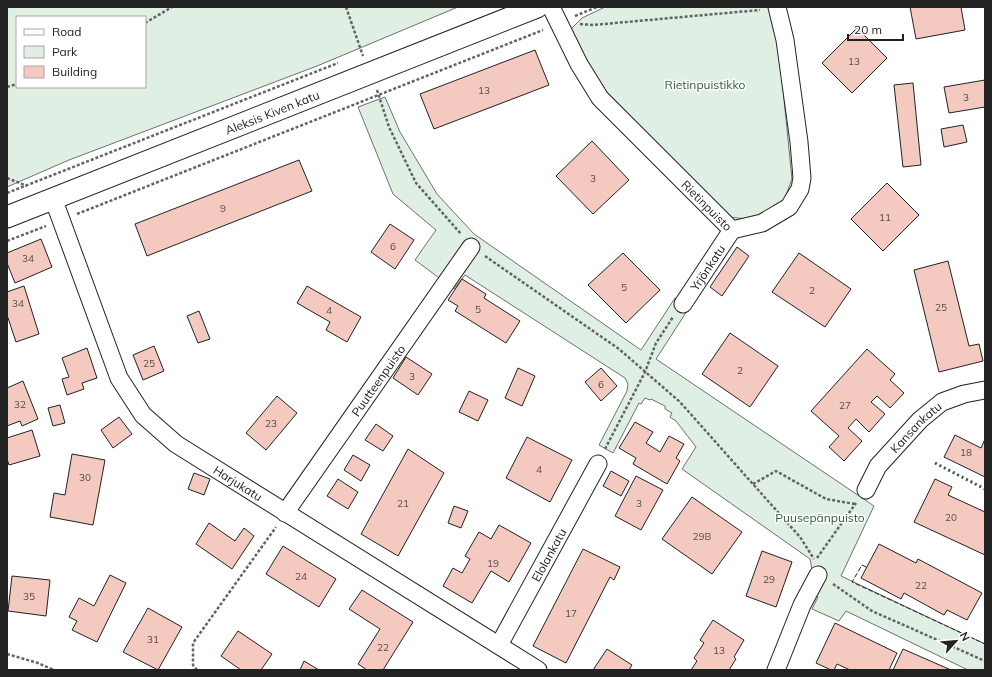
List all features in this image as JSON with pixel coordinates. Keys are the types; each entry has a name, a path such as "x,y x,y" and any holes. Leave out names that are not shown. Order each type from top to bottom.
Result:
{"street":[{"name":"Aleksis Kiven katu","path":"7,217 537,7"},
{"name":"Rietinpuisto","path":"551,7 579,64 600,98 732,230 762,223 789,207 800,189 802,178 799,142 785,40 779,9"},
{"name":"Harjukatu","path":"52,198 119,378 143,415 176,444 538,670"},
{"name":"Yrjönkatu","path":"683,304 732,230"},
{"name":"Puutteenpuisto","path":"285,513 471,247"},
{"name":"Kansankatu","path":"866,490 878,466 920,420 942,402 964,394 985,390"},
{"name":"Elolankatu","path":"499,645 598,464"},
{"path":"776,670 802,605 818,575"}],"path":[{"path":"146,22 172,7"},
{"path":"346,7 362,53 379,94 389,126 416,183 471,247 619,349 680,402 800,537 815,561 866,490"},
{"path":"7,240 61,220 597,7"},
{"path":"559,22 593,25 779,9"},
{"path":"355,56 369,50"},
{"path":"7,193 340,62"},
{"path":"7,178 27,185"},
{"path":"598,464 645,372 656,343 683,304"},
{"path":"753,484 776,471 826,500 855,504"},
{"path":"197,670 192,665 193,643 285,513"},
{"path":"818,575 872,611 985,662"},
{"path":"7,654 38,663 54,670"}],"green space":[{"path":"7,7 458,7 317,66 69,160 7,187"},
{"name":"Rietinpuistikko","path":"605,7 769,7 778,39 792,179 783,203 765,215 748,219 728,217 606,91 582,52 571,29 582,18"},
{"name":"Puusepänpuisto","path":"385,97 400,132 437,194 474,234 641,350 675,298 689,308 656,359 874,506 841,576 985,644 985,670 968,670 846,611 839,621 812,609 818,597 803,590 812,569 810,559 682,469 696,447 676,421 670,417 672,413 665,409 665,406 651,399 645,398 641,404 639,403 613,453 599,445 627,391 628,384 625,378 465,275 454,289 415,260 436,230 393,194 358,107"}],"building":[{"path":"910,7 961,7 965,30 916,39"},
{"path":"857,28 887,58 852,93 822,63"},
{"path":"535,50 549,85 434,129 420,94"},
{"path":"985,80 985,107 949,113 944,87"},
{"path":"913,83 921,165 903,167 894,85"},
{"path":"963,125 967,142 944,147 941,129"},
{"path":"592,141 629,180 593,214 556,176"},
{"path":"299,160 312,191 147,256 135,224"},
{"path":"887,183 919,215 883,251 851,219"},
{"path":"390,224 414,240 395,269 371,252"},
{"path":"41,239 52,267 15,283 7,263 7,253"},
{"path":"737,247 749,256 722,296 710,287"},
{"path":"623,253 660,290 626,323 588,285"},
{"path":"799,253 851,289 825,327 772,292"},
{"path":"948,261 969,346 979,344 983,361 939,372 914,270"},
{"path":"462,279 486,294 484,298 520,321 506,343 455,311 458,306 448,300"},
{"path":"24,286 39,334 16,342 7,315 7,292"},
{"path":"307,286 361,317 347,342 326,330 330,322 297,303"},
{"path":"199,311 210,339 198,343 187,316"},
{"path":"730,333 778,366 750,407 702,374"},
{"path":"154,346 164,371 143,380 133,355"},
{"path":"87,348 97,378 82,383 84,389 67,395 62,379 69,377 62,358"},
{"path":"867,349 895,374 890,380 904,393 890,408 877,396 871,402 885,414 869,432 856,419 848,428 862,441 844,461 829,447 839,436 811,411"},
{"path":"406,357 432,374 418,395 393,378"},
{"path":"518,368 535,376 522,406 505,398"},
{"path":"601,368 617,386 601,401 585,382"},
{"path":"23,381 38,419 22,426 20,421 7,426 7,388"},
{"path":"469,391 488,400 478,421 459,412"},
{"path":"277,396 297,413 266,450 246,433"},
{"path":"60,405 65,423 53,426 48,408"},
{"path":"119,417 132,434 113,448 101,430"},
{"path":"635,422 653,432 646,443 660,452 669,436 684,444 676,458 680,461 667,484 633,464 636,458 619,448"},
{"path":"376,424 393,436 383,451 365,440"},
{"path":"32,430 40,456 9,465 7,459 7,438"},
{"path":"955,435 981,448 985,439 985,477 944,457"},
{"path":"527,437 572,460 550,502 506,478"},
{"path":"408,449 444,473 398,556 361,534"},
{"path":"72,454 105,460 93,525 50,517 54,493 65,495"},
{"path":"353,455 370,465 361,481 344,470"},
{"path":"611,471 629,481 621,496 603,486"},
{"path":"194,473 210,479 204,495 188,489"},
{"path":"636,476 663,490 641,530 615,516"},
{"path":"338,479 358,492 348,509 327,496"},
{"path":"935,479 952,487 948,495 985,512 985,555 914,522"},
{"path":"692,497 742,532 712,574 662,539"},
{"path":"454,506 468,511 461,528 448,523"},
{"path":"209,523 235,541 244,528 254,536 232,569 196,544"},
{"path":"499,525 531,543 509,582 491,571 472,603 443,586 453,568 462,573 470,559 465,556 479,532 491,539"},
{"path":"879,544 916,563 918,559 982,593 967,620 947,610 944,615 904,593 901,599 861,578"},
{"path":"283,546 336,579 319,607 266,574"},
{"path":"583,549 620,567 614,580 610,577 566,663 533,646"},
{"path":"762,551 792,562 776,607 746,596"},
{"path":"110,575 126,583 97,642 72,630 77,621 69,617 79,598 94,606"},
{"path":"12,576 50,580 46,616 8,611"},
{"path":"362,590 413,622 383,670 367,670 358,664 380,629 349,609"},
{"path":"148,608 182,627 158,670 123,652"},
{"path":"713,620 744,640 734,657 736,659 729,670 691,670 697,661 694,658 704,643 700,640"},
{"path":"835,623 897,653 889,670 850,670 837,664 834,670 831,670 816,663"},
{"path":"238,631 272,654 261,670 241,670 221,656"},
{"path":"607,649 632,665 629,670 593,670"},
{"path":"903,649 951,670 893,670"},
{"path":"304,661 319,670 300,670"}],"hedge":[{"path":"935,463 985,489"}],"fence":[{"path":"866,567 862,565 852,582 985,644"}]}
